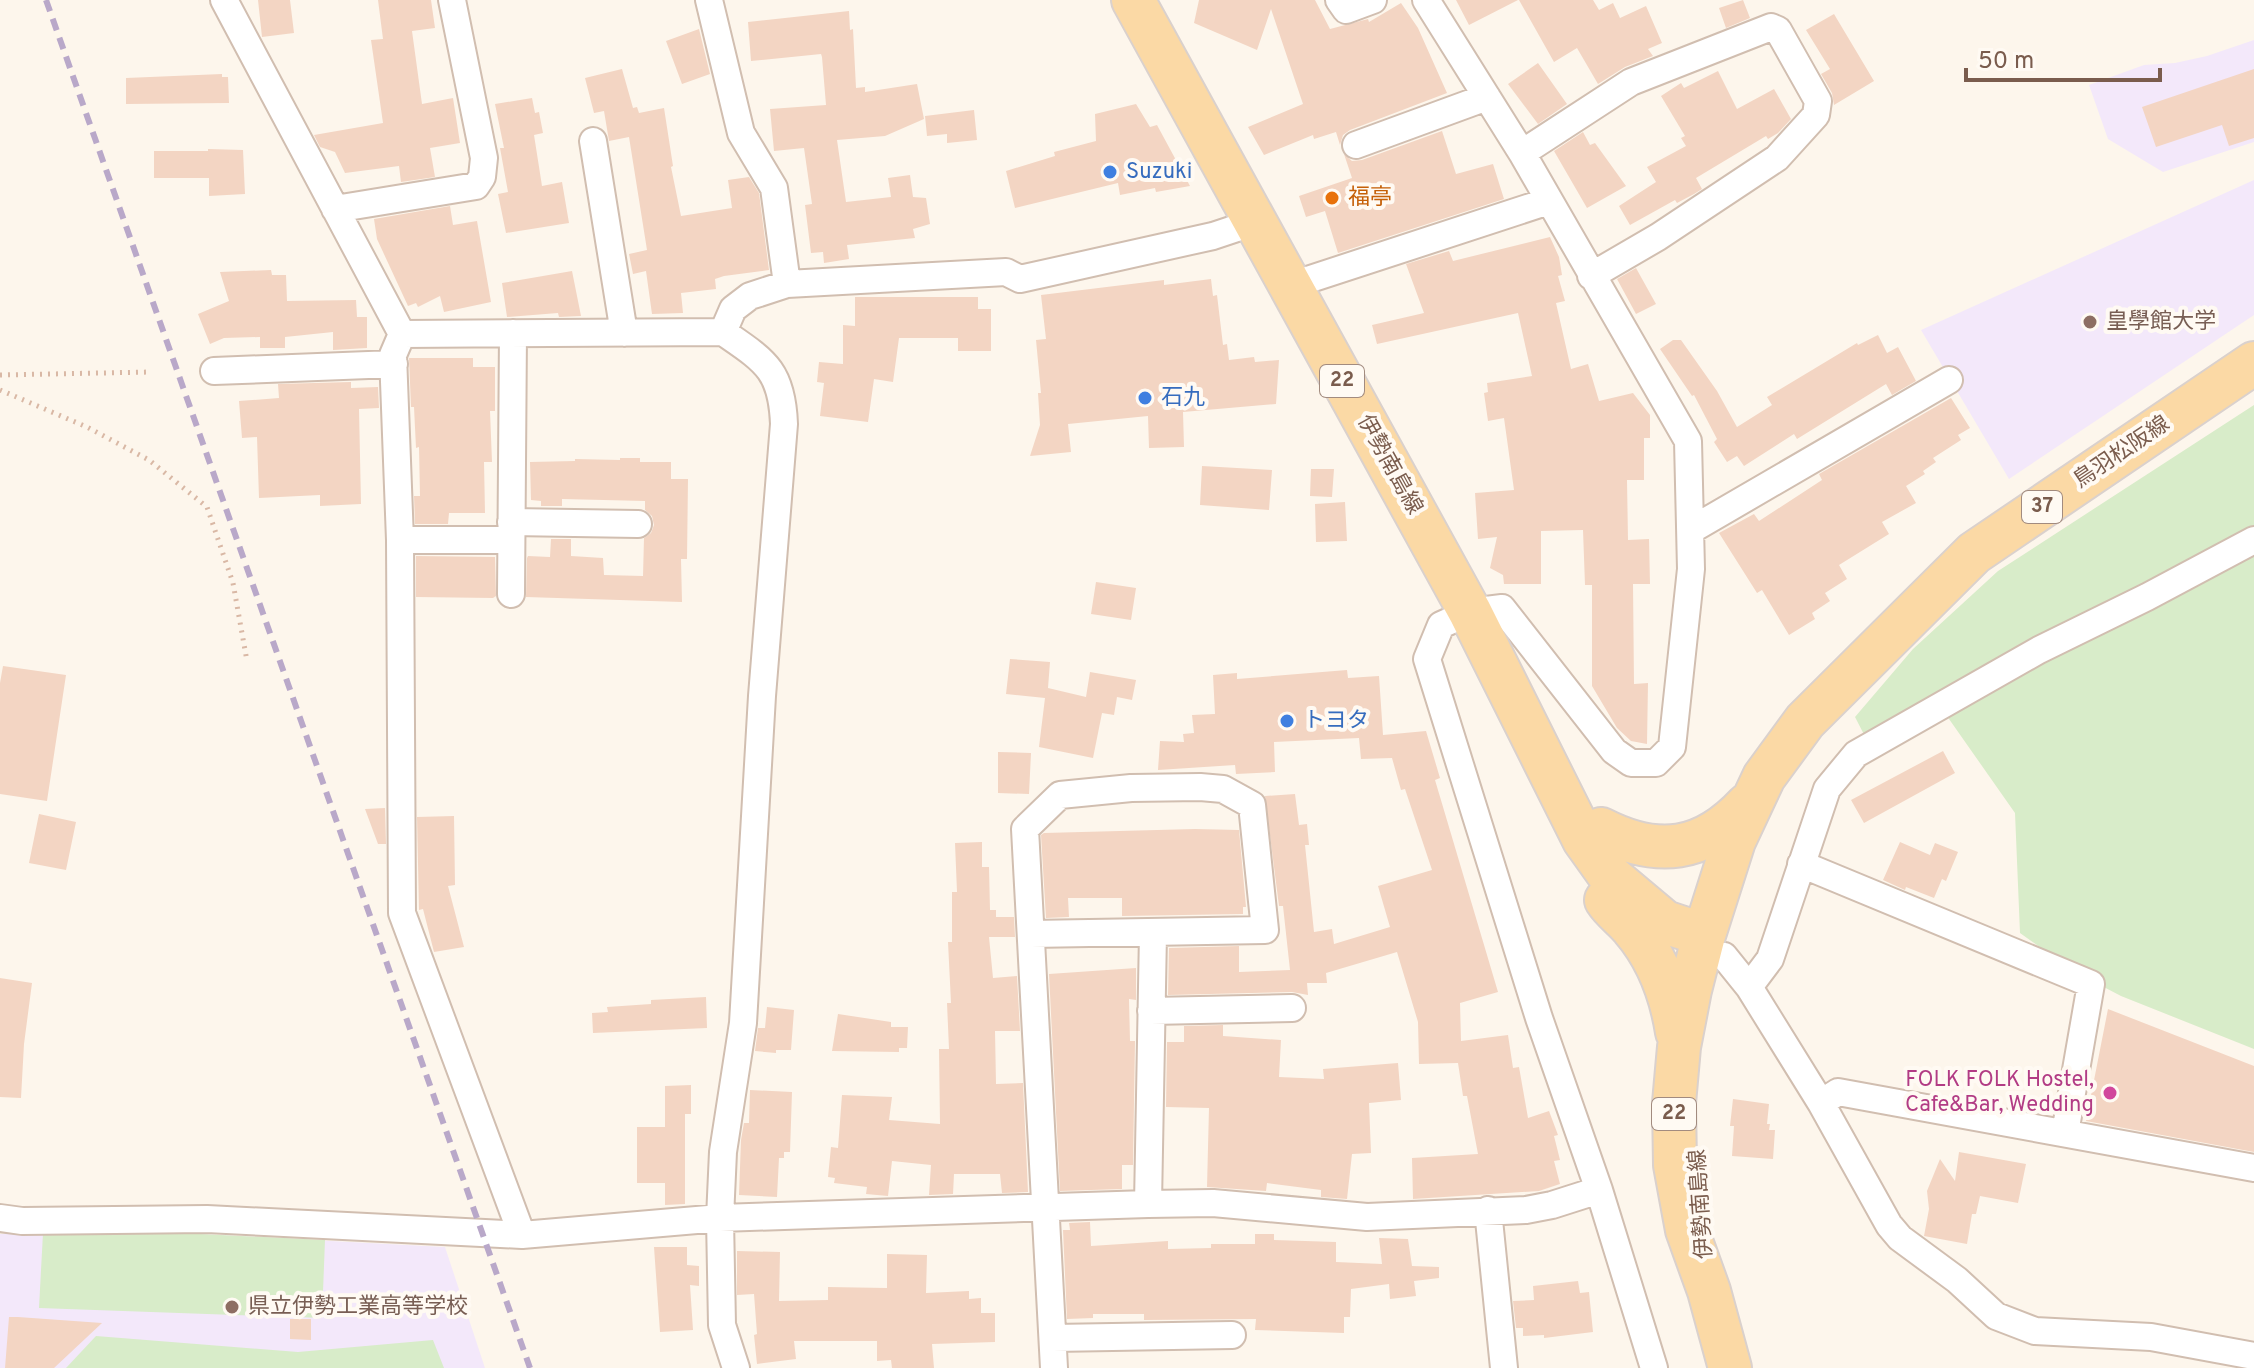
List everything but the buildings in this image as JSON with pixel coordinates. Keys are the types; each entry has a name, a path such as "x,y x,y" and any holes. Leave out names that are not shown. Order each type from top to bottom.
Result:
{"main road":[{"name":"伊勢南島線","path":"1133,0 1470,612 1584,840 1609,875 1665,922 1726,959"},
{"name":"鳥羽松阪線","path":"1726,959 1734,841 1764,777 1786,745 1850,675 1974,553 2254,363"},
{"name":"鳥羽松阪線","path":"1726,959 1761,849 1790,781 1850,675"},
{"name":"伊勢南島線","path":"1548,764 1628,858 1680,899 1726,959"},
{"path":"1548,764 1564,819 1591,881 1655,958 1673,1009 1679,1047"},
{"path":"1601,829 1646,846 1684,846 1716,832 1755,798"},
{"name":"伊勢南島線","path":"1726,959 1690,990 1679,1047 1674,1103 1675,1165 1687,1230 1709,1291 1730,1368"},
{"name":"伊勢南島線","path":"1709,1291 1700,1227 1697,1162 1704,1056 1713,999 1726,959"}],"street":[{"path":"224,0 402,334"},
{"path":"335,209 476,186 482,177 484,158 452,0"},
{"path":"709,0 741,133 774,188 787,284"},
{"path":"1339,0 1346,10 1373,0"},
{"path":"1426,0 1522,153 1688,441 1691,569 1672,747 1656,763 1631,763 1614,751 1502,608 1470,612 1441,625 1427,659 1539,1018 1599,1190 1654,1368"},
{"path":"1522,153 1631,82 1771,27 1778,30 1818,101 1816,115 1777,158 1658,237 1591,276"},
{"path":"1356,145 1487,97"},
{"path":"593,141 624,333"},
{"path":"1289,286 1549,201"},
{"path":"723,332 733,309 750,296 787,284 1006,272 1020,279 1213,236 1255,222"},
{"path":"402,334 723,332 768,366 778,381 783,398 784,424 762,696 743,1023 723,1152 720,1218 722,1325 727,1366"},
{"path":"511,594 513,333"},
{"path":"402,334 393,355 400,540 402,913 522,1235"},
{"path":"214,371 394,364"},
{"path":"1691,530 1949,380"},
{"path":"400,540 638,524"},
{"path":"1726,959 1770,959 1827,789 1856,754 2039,650 2254,540"},
{"path":"1031,934 1265,930 1252,805 1223,789 1200,787 1131,788 1060,795 1025,829 1054,1368"},
{"path":"1801,864 2091,984 2065,1133"},
{"path":"1148,1204 1153,933"},
{"path":"1726,959 1821,1103 1889,1225 1900,1238 1957,1280 1996,1316 2035,1331 2151,1337 2254,1356"},
{"path":"1151,1011 1292,1008"},
{"path":"1821,1103 1838,1092 2254,1168"},
{"path":"0,1218 22,1221 207,1219 522,1235 720,1218 1045,1206 1213,1203 1367,1217 1539,1207 1599,1190"},
{"path":"1488,1210 1504,1368"},
{"path":"1053,1338 1232,1335"}],"path":[{"path":"0,375 151,372"},
{"path":"0,390 87,427 149,460 207,507 233,583 247,661"}],"shaded area":[{"path":"2254,40 2254,142 2163,172 2108,139 2089,85 2144,65 2175,63 2207,56"},
{"name":"皇學館大学","path":"2254,180 2254,315 2009,479 1921,330"},
{"name":"県立伊勢工業高等学校","path":"159,1232 445,1247 485,1368 0,1368 0,1234"}],"green space":[{"path":"2254,405 2254,1049 2121,996 2075,972 2020,933 2015,813 1942,709 1872,750 1855,717 1913,649 1998,571"},
{"path":"43,1233 201,1234 325,1240 322,1318 39,1308"},
{"path":"96,1336 298,1352 433,1340 444,1368 66,1368"}],"railway":[{"path":"46,0 530,1368"}],"place":[{"name":"Suzuki","path":"1110,172"},
{"name":"福亭","path":"1332,198"},
{"name":"皇學館大学","path":"2090,322"},
{"name":"石九","path":"1145,398"},
{"name":"トヨタ","path":"1287,721"},
{"name":"FOLK FOLK Hostel, Cafe&Bar, Wedding","path":"2110,1093"},
{"name":"県立伊勢工業高等学校","path":"232,1307"}]}
